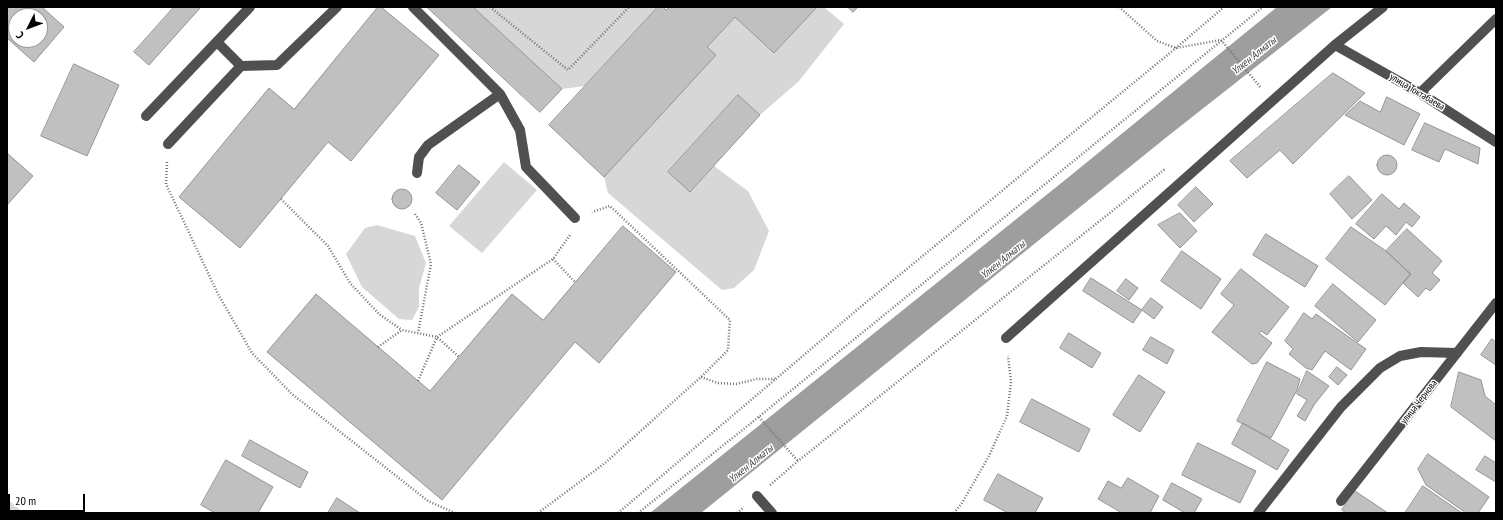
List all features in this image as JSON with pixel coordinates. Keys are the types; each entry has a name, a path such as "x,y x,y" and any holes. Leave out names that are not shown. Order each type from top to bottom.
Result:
{"street":[{"path":"146,116 250,7"},
{"path":"168,144 241,66 277,65 337,7"},
{"path":"413,7 500,94 520,130 526,167 575,218"},
{"path":"1006,338 1335,45 1383,7"},
{"path":"1420,93 1496,19"},
{"path":"217,42 241,66"},
{"name":"улица Токтабаева","path":"1335,45 1420,93 1496,142"},
{"path":"417,173 419,157 428,145 500,94"},
{"name":"улица Чернова","path":"1341,502 1496,303"},
{"path":"1258,513 1341,407 1380,368 1400,356 1414,353 1457,353"},
{"path":"757,496 772,513"}],"path":[{"path":"490,7 568,70 629,7"},
{"path":"1119,7 1157,41 1176,48 1221,40"},
{"path":"618,513 858,309 1224,7"},
{"path":"638,513 759,417 1263,7"},
{"path":"1221,40 1261,89 1267,84"},
{"path":"168,144 166,184 218,294 252,353 292,394 403,482 428,501 455,513"},
{"path":"737,513 798,461 1169,166"},
{"path":"281,199 328,246 350,283 379,314 402,330 437,337 459,356"},
{"path":"418,381 437,337 553,259 569,238 575,218 610,206 730,320 728,350 701,377 605,462 538,513"},
{"path":"415,214 421,224 431,264 418,333"},
{"path":"553,259 575,282"},
{"path":"378,347 402,330"},
{"path":"954,513 962,503 989,456 1007,416 1011,382 1006,338"},
{"path":"701,377 718,383 736,384 757,380 776,379"},
{"path":"759,417 798,461"}],"shaded area":[{"path":"473,7 658,7 585,86 562,89"},
{"path":"817,7 824,7 844,24 799,81 760,115 738,95 668,172 690,192 714,166 748,191 769,231 754,270 734,288 722,290 608,193 604,177 707,47 735,17 774,53"},
{"path":"504,162 537,190 482,253 449,226"},
{"path":"377,225 415,236 426,263 419,288 419,307 412,320 399,319 362,287 346,254 365,228"},
{"path":"7,499 24,513 7,513"}],"water":[{"name":"Үлкен Алматы","path":"1277,7 1332,7 1168,136 701,513 650,513 1070,176"}],"building":[{"path":"7,7 43,8 8,8 8,39"},
{"path":"174,7 201,7 149,65 134,52"},
{"path":"378,7 381,7 439,55 351,161 328,142 240,248 179,197 269,88 294,109"},
{"path":"427,7 473,7 562,89 540,112"},
{"path":"658,7 663,7 666,10 669,7 817,7 774,53 735,17 707,47 716,55 604,177 549,125"},
{"path":"848,7 858,7 853,12"},
{"path":"48,12 64,27 48,46"},
{"path":"18,48 46,48 34,62"},
{"path":"74,64 119,85 87,156 41,136"},
{"path":"1333,73 1365,93 1293,164 1280,150 1247,178 1230,161"},
{"path":"738,95 760,115 690,192 668,172"},
{"path":"1387,97 1420,114 1404,145 1345,115 1360,101 1380,112"},
{"path":"1425,123 1480,148 1478,164 1445,149 1439,162 1412,150"},
{"path":"7,153 33,176 7,205"},
{"path":"1387,155 1394,158 1397,165 1394,172 1387,175 1380,172 1377,165 1380,158"},
{"path":"459,165 480,182 457,210 436,193"},
{"path":"1349,176 1372,200 1352,219 1330,194"},
{"path":"1196,187 1213,204 1194,222 1178,205"},
{"path":"402,189 409,192 412,199 409,206 402,209 395,206 392,199 395,192"},
{"path":"1382,194 1399,209 1404,203 1420,217 1412,227 1406,222 1396,235 1386,226 1374,239 1356,224"},
{"path":"1180,213 1197,231 1180,248 1158,225"},
{"path":"623,226 676,272 599,363 575,342 442,500 267,352 316,294 430,391 512,294 543,320"},
{"path":"1351,227 1386,251 1410,274 1385,305 1326,259"},
{"path":"1407,229 1442,261 1432,273 1440,280 1430,291 1426,288 1418,297 1403,283 1411,274 1386,251"},
{"path":"1266,234 1318,266 1305,287 1253,255"},
{"path":"1182,251 1221,279 1201,309 1161,281"},
{"path":"1241,269 1289,307 1267,335 1261,331 1259,333 1272,343 1257,363 1252,364 1212,332 1234,305 1221,294"},
{"path":"1091,278 1142,310 1133,323 1083,291"},
{"path":"1126,279 1138,288 1129,300 1117,291"},
{"path":"1333,284 1376,320 1358,342 1315,306"},
{"path":"1151,298 1163,307 1154,319 1142,310"},
{"path":"1304,313 1312,319 1316,314 1366,349 1351,370 1325,351 1312,370 1306,368 1289,354 1293,349 1285,341"},
{"path":"1069,333 1101,353 1092,368 1060,348"},
{"path":"1151,337 1174,350 1167,364 1143,350"},
{"path":"1492,339 1496,342 1496,365 1481,355"},
{"path":"1267,362 1300,379 1297,390 1271,438 1237,421"},
{"path":"1337,367 1347,375 1338,385 1329,377"},
{"path":"1307,371 1329,386 1314,405 1305,421 1297,416 1307,400 1297,394"},
{"path":"1459,372 1481,380 1485,396 1496,405 1496,441 1451,407"},
{"path":"1139,375 1165,392 1140,432 1113,415"},
{"path":"1032,399 1090,429 1079,452 1020,422"},
{"path":"1243,423 1289,450 1277,470 1232,444"},
{"path":"250,440 308,472 300,488 242,456"},
{"path":"1198,443 1256,471 1240,503 1182,475"},
{"path":"1428,454 1489,497 1478,513 1466,513 1426,485 1418,469"},
{"path":"1485,456 1496,463 1496,482 1476,470"},
{"path":"226,460 273,487 258,513 215,513 201,505"},
{"path":"998,474 1043,498 1035,513 1008,513 984,500"},
{"path":"1128,478 1159,496 1150,513 1122,513 1098,499 1108,481 1121,488"},
{"path":"1172,483 1202,499 1194,513 1185,513 1163,500"},
{"path":"1423,486 1462,513 1405,513"},
{"path":"1355,491 1388,513 1346,513 1342,510"},
{"path":"337,498 360,513 328,513"}]}
